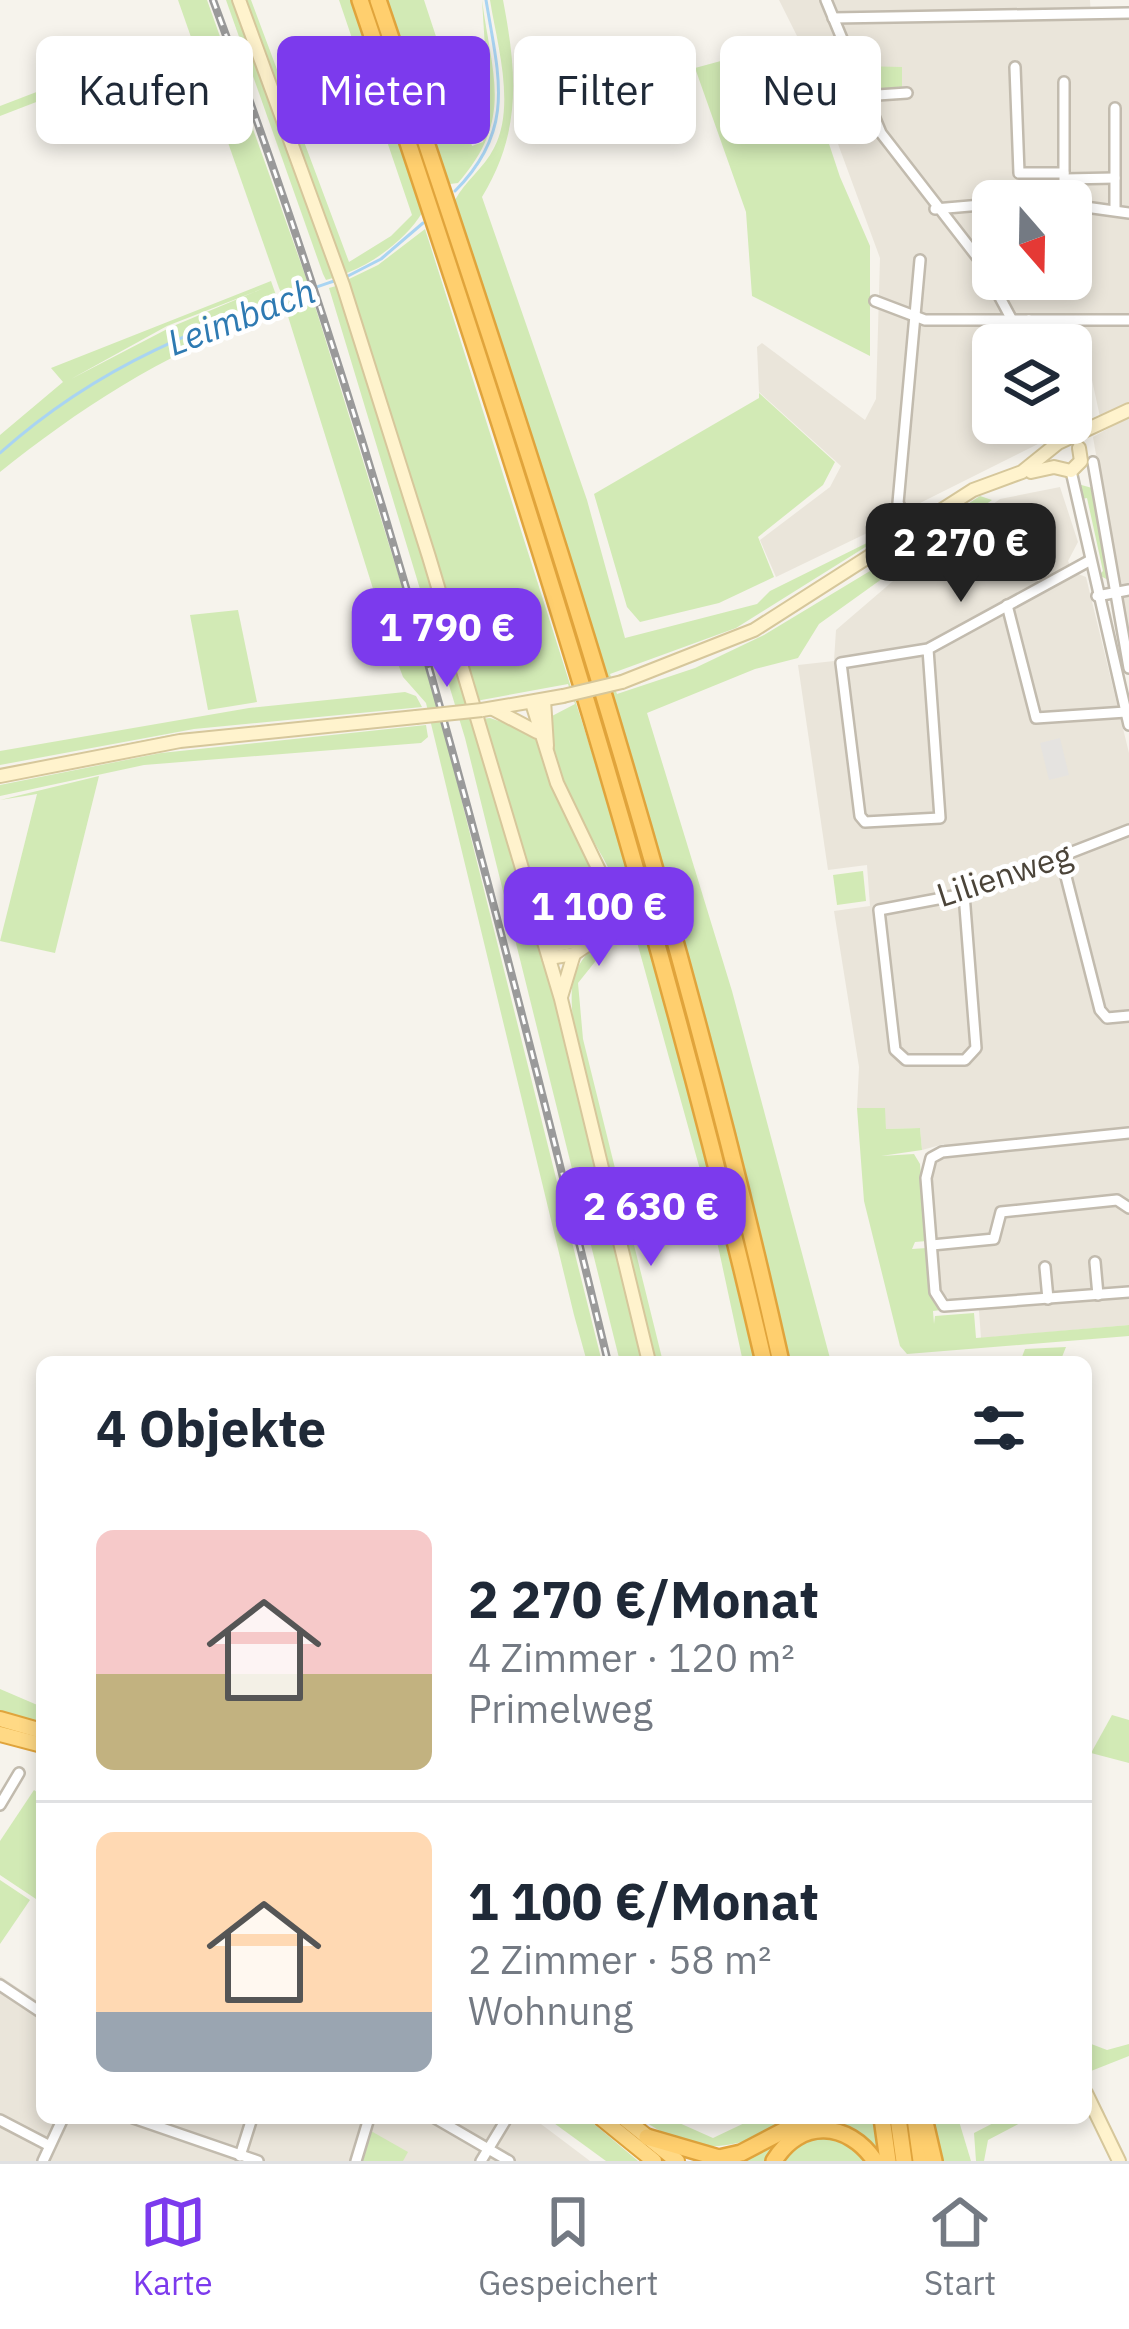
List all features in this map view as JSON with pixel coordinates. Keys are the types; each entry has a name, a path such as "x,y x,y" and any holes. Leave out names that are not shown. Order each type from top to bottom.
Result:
{"highway":[{"path":"360,0 618,805 701,1105 763,1356"},
{"path":"378,0 634,799 718,1101 780,1356"},
{"path":"0,1719 36,1729"},
{"path":"0,1734 36,1743"},
{"path":"608,2124 654,2161"},
{"path":"631,2124 677,2161"},
{"path":"647,2137 719,2158 741,2153 797,2124"},
{"path":"883,2124 888,2161"},
{"path":"899,2124 904,2161"},
{"path":"916,2124 921,2161"},
{"path":"925,2124 934,2161"},
{"path":"774,2161 796,2137 819,2129 847,2134 875,2161"}],"main road":[{"path":"238,0 341,279 548,952 649,1356"},
{"path":"0,776 180,741 487,709 622,682 694,657 784,613 973,490 1063,457 1091,429 1129,410"},
{"path":"538,701 537,732 610,886 607,921 593,943 574,954 548,952"},
{"path":"538,701 548,754"},
{"path":"487,709 537,732"},
{"path":"548,952 580,940 607,921"},
{"path":"561,999 574,954"},
{"path":"1092,2106 1123,2161"}],"street":[{"path":"826,0 840,36"},
{"path":"1032,0 1033,14"},
{"path":"833,18 1129,13"},
{"path":"1015,68 1019,172 1115,178"},
{"path":"1064,82 1065,180"},
{"path":"881,95 908,93"},
{"path":"1114,207 1115,109"},
{"path":"881,129 902,167 981,262 1012,320"},
{"path":"1092,205 1129,213"},
{"path":"935,209 972,206"},
{"path":"914,528 898,503 920,260"},
{"path":"875,301 916,317 1129,320"},
{"path":"1029,320 1030,324"},
{"path":"1059,444 1129,725"},
{"path":"1093,462 1129,668"},
{"path":"928,649 940,818 873,824 860,816 841,664 928,649 1089,561"},
{"path":"1097,596 1129,590"},
{"path":"1007,604 1036,718 1126,712"},
{"name":"Lilienweg","path":"964,894 972,1055 965,1060 900,1057 876,920 879,910 964,894 1129,830"},
{"path":"1061,857 1100,1010 1107,1018 1129,1016"},
{"path":"1129,1133 967,1147 931,1158 926,1178 936,1298 944,1306 1129,1292"},
{"path":"932,1245 994,1239 1001,1212 1117,1200 1129,1208"},
{"path":"1095,1262 1098,1295"},
{"path":"1045,1267 1048,1299"},
{"path":"0,1804 19,1773"},
{"path":"0,1985 36,2009"},
{"path":"0,2120 48,2145"},
{"path":"43,2161 60,2124"},
{"path":"150,2124 258,2161"},
{"path":"240,2156 250,2124"},
{"path":"356,2161 367,2124"},
{"path":"446,2124 509,2161"},
{"path":"481,2161 504,2124"}],"shaded area":[{"path":"779,0 1090,0 1091,18 1129,18 1129,404 1100,417 1092,380 1092,324 972,324 972,444 1038,444 912,507 891,507 890,522 776,577 760,540 830,487 841,466 759,392 757,347 762,343 865,420 876,399 880,258 838,144 881,144 881,36 797,36"},
{"path":"1129,417 1129,647 1093,437"},
{"path":"1060,487 1078,542 1068,561 1073,572 1086,577 1129,753 1129,1325 981,1338 978,1298 951,1300 940,1292 930,1168 947,1156 944,1144 922,1150 920,1128 886,1129 884,1108 857,1108 859,1067 834,911 870,906 867,865 828,870 798,665 834,661 836,630 914,563 954,542 953,533 1000,499"},
{"path":"1060,738 1069,775 1049,780 1040,743"},
{"path":"0,1976 36,2000 36,2124 541,2124 590,2161 0,2161"}],"green space":[{"path":"178,0 207,0 220,36 191,36"},
{"path":"226,0 235,0 248,36 239,36"},
{"path":"244,0 251,0 277,70 277,90"},
{"path":"339,0 351,0 363,36 351,36"},
{"path":"387,0 424,0 436,36 399,36"},
{"path":"490,0 503,0 513,101 504,149 482,197 587,500 625,638 757,604 770,591 891,531 736,628 610,674 617,694 695,668 764,635 908,548 907,544 980,496 992,500 819,624 798,658 755,669 647,713 732,991 829,1356 788,1356 676,916 455,200 494,148 504,113 503,75"},
{"path":"490,49 495,96 490,128"},
{"path":"253,51 277,119 277,144 286,144 333,278 326,280 323,274 253,76"},
{"path":"720,61 720,139 696,71"},
{"path":"881,67 902,67 902,88 881,90"},
{"path":"36,92 36,102 0,116 0,106"},
{"path":"253,129 309,286 282,295 229,144 253,144"},
{"path":"297,144 305,144 349,262 391,236 412,215 388,144 399,144 422,213 393,246 371,261 347,273"},
{"path":"436,144 484,144 458,183 450,184"},
{"path":"722,144 829,144 870,246 870,356 752,296 746,212"},
{"path":"443,211 620,784 774,1356 769,1356 735,1216 439,215"},
{"path":"425,229 611,813 685,1079 754,1356 742,1356 707,1195 637,942 623,927 578,983 583,1039 662,1356 653,1356 574,1029 572,991 584,958 616,921 633,921 622,907 614,880 570,801 553,759 552,716 575,704 568,684 476,701 350,289 349,279 378,265"},
{"path":"271,281 282,312 205,342 133,379 0,472 0,435 63,382 51,368","holes":["264,288 171,327 71,379 167,326"]},
{"path":"336,286 425,560 565,1035 643,1356 619,1356 465,738 329,288"},
{"path":"311,293 434,690 600,1356 585,1356 574,1315 426,703 403,677 394,653 414,643 409,623 389,629 384,624 285,303"},
{"path":"759,393 835,462 823,485 758,537 774,577 719,603 640,622 627,607 594,494 759,398"},
{"path":"1091,482 1108,580 1099,575 1103,571 1087,498 1082,499 1078,484 1092,488"},
{"path":"238,610 257,702 208,710 190,615"},
{"path":"405,692 416,696 422,707 194,729 0,765 0,751 249,708"},
{"path":"415,711 188,735 0,770 174,734"},
{"path":"481,719 529,731 536,740 597,870 603,889 602,912 592,926 575,935 549,933"},
{"path":"426,725 428,737 421,743 144,765 0,796 0,785 161,753"},
{"path":"99,776 55,953 0,941 37,794 0,800"},
{"path":"863,871 866,901 837,905 833,875"},
{"path":"857,1108 885,1108 886,1129 920,1128 922,1150 881,1156 914,1154 920,1164 927,1241 915,1242 912,1249 927,1248 930,1296 941,1310 933,1311 934,1324 935,1316 974,1313 976,1338 1129,1325 1129,1336 907,1354 900,1346 864,1201"},
{"path":"1066,1347 1062,1356 1022,1356 1025,1349"},
{"path":"0,1689 36,1704 36,1724 0,1715"},
{"path":"1112,1715 1129,1720 1129,1763 1092,1751"},
{"path":"34,1790 36,1899 0,1875 0,1841"},
{"path":"0,1880 30,1900 0,1944"},
{"path":"1092,2044 1107,2050 1129,2044 1129,2056 1092,2071"},
{"path":"555,2124 594,2124 638,2161 606,2161"},
{"path":"649,2124 682,2124 713,2138 742,2124 784,2124 755,2138 718,2146 681,2141"},
{"path":"802,2124 876,2124 881,2161 828,2125 770,2161 724,2161"},
{"path":"933,2124 960,2124 971,2161 942,2161"},
{"path":"991,2124 1019,2124 988,2140 984,2161 976,2161 974,2133"},
{"path":"371,2131 408,2152 403,2161 363,2161"},
{"path":"815,2135 848,2141 868,2161 780,2161 788,2149"}],"waterway":[{"name":"Leimbach","path":"455,191 474,168 495,124 498,79 486,0"},
{"name":"Leimbach","path":"346,277 381,259 423,223"},
{"name":"Leimbach","path":"0,453 39,420 118,369 201,330 337,280"}],"railway":[{"path":"213,0 273,167 382,505 478,846 607,1356"}]}
